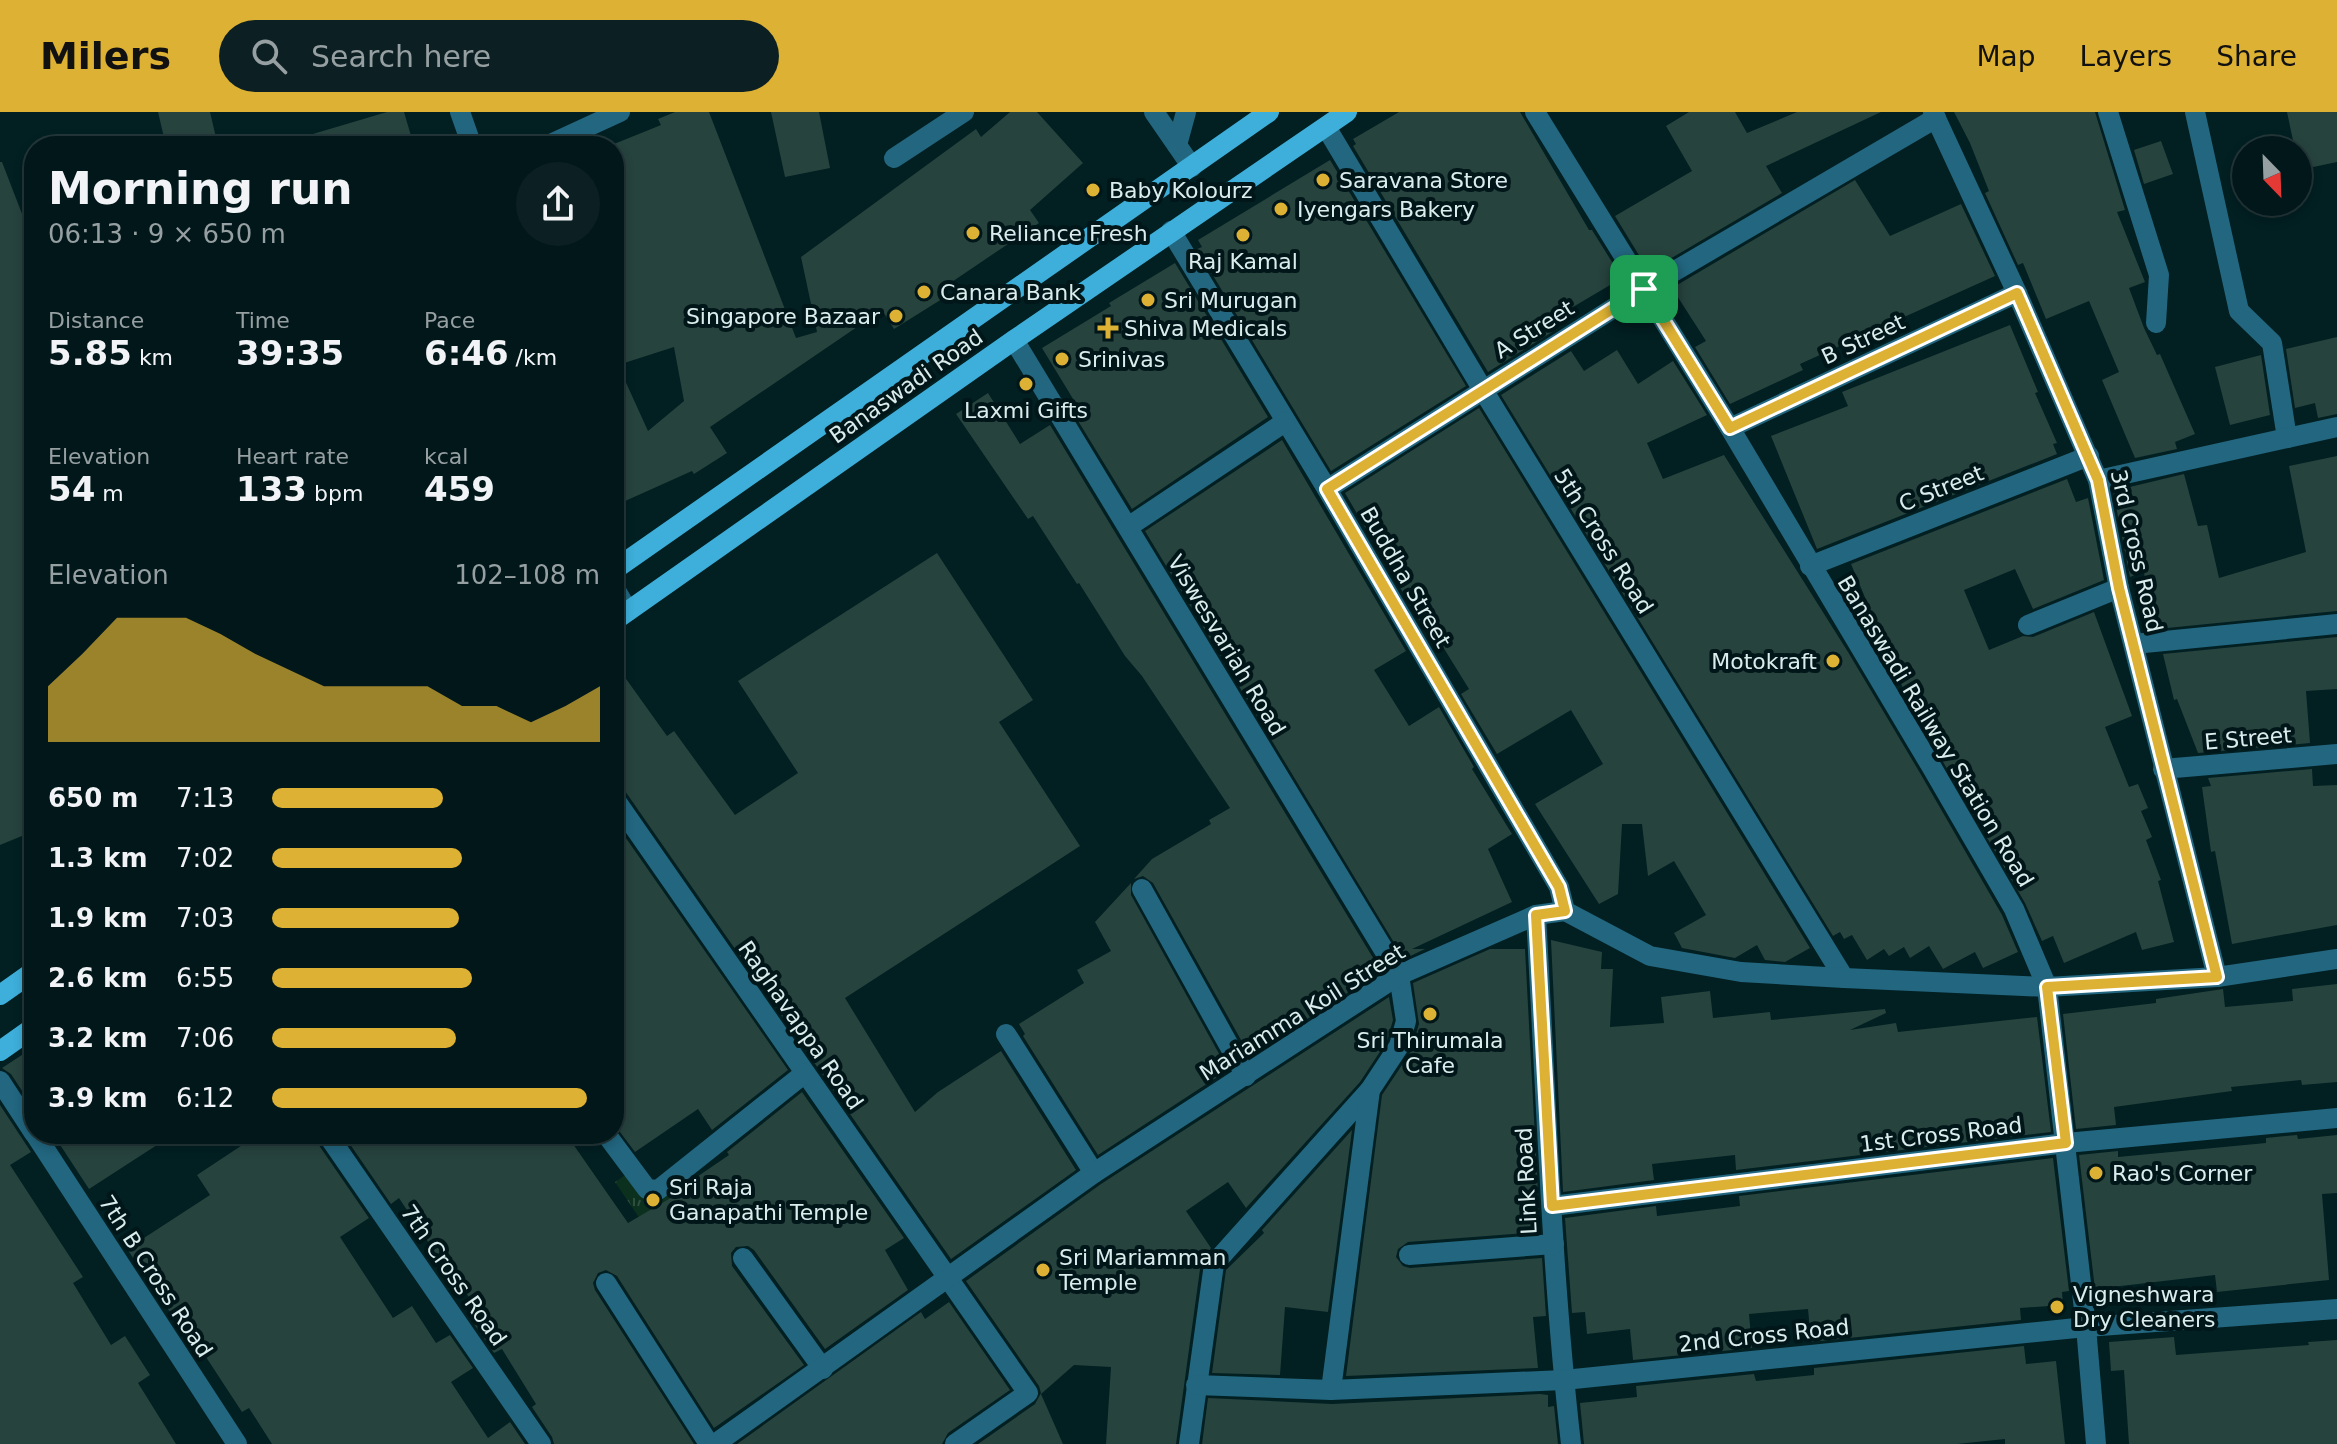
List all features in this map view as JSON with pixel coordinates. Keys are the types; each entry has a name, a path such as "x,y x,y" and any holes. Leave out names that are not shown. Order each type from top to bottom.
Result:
{"main road":[{"name":"Banaswadi Road","path":"624,563 1269,112"},
{"name":"Banaswadi Road","path":"624,614 1171,231 1347,112"},
{"path":"0,995 24,978"},
{"path":"0,1051 24,1034"}],"street":[{"path":"460,112 468,136"},
{"path":"568,136 620,112"},
{"path":"894,158 964,112"},
{"path":"1154,112 1192,167"},
{"path":"1177,145 1186,112"},
{"name":"Banaswadi Railway Station Road","path":"1535,112 1730,428 2014,909 2047,987 2086,1327 2096,1444"},
{"path":"2108,112 2159,275 2156,323"},
{"path":"2195,112 2239,311 2272,343 2287,438"},
{"name":"A Street","path":"1327,489 1644,289 1934,115"},
{"name":"3rd Cross Road","path":"1934,115 2017,293 2098,480 2119,588 2217,977"},
{"name":"5th Cross Road","path":"1326,127 1483,390 1844,978"},
{"name":"Buddha Street","path":"1171,231 1327,489 1559,887 1565,911"},
{"name":"B Street","path":"1730,428 2017,293"},
{"name":"Viswesvariah Road","path":"1014,340 1399,975"},
{"path":"1128,527 1285,422"},
{"path":"2098,480 2337,427"},
{"name":"C Street","path":"1810,566 2089,456"},
{"path":"2028,625 2119,588"},
{"path":"2134,644 2337,624"},
{"name":"E Street","path":"2163,769 2337,754"},
{"name":"Raghavappa Road","path":"624,812 948,1280"},
{"path":"1142,889 1246,1076"},
{"path":"1565,911 1650,956 1741,972 2047,987 2217,977 2337,959"},
{"name":"Mariamma Koil Street","path":"715,1444 1094,1173 1399,975 1536,915 1565,911"},
{"name":"Link Road","path":"1536,915 1554,1244 1571,1444"},
{"path":"1189,1444 1214,1264 1370,1090 1405,1034 1399,975"},
{"path":"1006,1034 1094,1173"},
{"path":"613,1144 647,1189 658,1190 805,1073"},
{"name":"7th B Cross Road","path":"0,1081 24,1118"},
{"path":"1331,1390 1370,1090"},
{"name":"1st Cross Road","path":"1552,1206 2066,1143 2337,1118"},
{"name":"7th B Cross Road","path":"41,1144 237,1444"},
{"name":"7th Cross Road","path":"334,1144 541,1444"},
{"path":"1409,1255 1554,1244"},
{"path":"743,1258 823,1369"},
{"path":"948,1280 1028,1393 955,1444"},
{"path":"606,1283 709,1444"},
{"name":"2nd Cross Road","path":"1196,1385 1331,1390 1564,1380 2086,1327 2337,1309"}],"green space":[{"path":"633,1170 658,1189 677,1174 699,1205 653,1238 615,1182"}],"building":[{"path":"158,112 210,112 216,136 164,136"},
{"path":"387,112 404,112 411,136 306,136"},
{"path":"675,112 709,112 796,338 817,332 801,257 976,129 981,137 1010,112 1037,112 1083,163 1030,210 1039,223 937,292 942,299 894,329 882,310 710,427 727,453 694,474 692,471 624,502 624,378 648,431 684,401 674,347 624,363 624,140 661,125 658,119"},
{"path":"771,112 819,112 830,168 785,177"},
{"path":"1399,112 1520,112 1589,230 1592,230 1622,278 1551,320 1557,329 1488,372 1353,146 1356,144 1353,139"},
{"path":"1689,112 1735,112 1747,133 1797,112 1881,112 1766,166 1782,193 1658,266 1654,260 1645,265 1615,216 1692,171 1666,126"},
{"path":"1954,112 2095,112 2125,210 2117,212 2145,282 2129,288 2144,328 2157,355 2160,354 2195,434 2175,442 2177,449 2135,458 2102,380 2119,372 2089,301 2046,319 2023,263 2018,265 1985,193 1989,191"},
{"path":"2287,112 2337,112 2337,162 2312,167 2312,136 2292,136"},
{"path":"2161,141 2173,174 2144,184 2134,150"},
{"path":"1330,160 1466,386 1331,471 1197,249 1202,247 1198,240"},
{"path":"2,162 24,219 24,835 0,845"},
{"path":"1855,180 1890,236 1961,204 1995,276 1800,364 1803,370 1730,404 1695,347 1706,341 1672,288"},
{"path":"1175,263 1268,417 1132,509 1072,411 1078,407 1042,348"},
{"path":"2010,325 2057,443 2053,444 2057,454 1817,549 1771,436 1848,406 1842,392"},
{"path":"2337,337 2337,414 2318,418 2315,403 2295,408 2286,349"},
{"path":"1617,350 1638,384 1673,361 1707,415 1647,443 1663,479 1724,455 1920,773 2002,915 2018,952 1983,968 1975,952 1943,969 1929,946 1910,958 1904,947 1889,956 1884,949 1867,960 1852,935 1844,939 1840,932 1833,936 1501,395 1571,351 1584,371"},
{"path":"2261,355 2270,415 2230,425 2215,367"},
{"path":"988,393 1020,444 1050,425 1381,971 1250,1056 1153,883 1143,876 1134,879 1152,859 1211,824 1209,820 1230,808 1033,516 1028,519 956,414"},
{"path":"1479,408 1810,948 1785,962 1765,960 1757,945 1735,958 1682,948 1674,933 1706,915 1674,861 1648,876 1642,824 1622,824 1618,894 1599,904 1535,804 1603,764 1571,710 1497,754 1461,694 1469,689 1435,634 1429,637 1345,493"},
{"path":"1282,440 1406,651 1374,670 1409,726 1439,707 1512,834 1488,849 1512,902 1412,949 1425,949 1404,959 1145,531"},
{"path":"2337,456 2337,611 2157,629 2155,619 2149,620 2144,571 2130,577 2113,491 2184,474 2198,526 2207,525 2219,578 2306,552 2289,466"},
{"path":"2067,479 2076,502 2088,498 2104,580 2033,609 2015,569 1964,590 1989,650 2023,636 2033,637 2094,612 2132,716 2105,727 2129,787 2138,784 2148,808 2141,811 2152,837 2146,840 2161,880 2158,881 2174,942 2142,950 2136,932 2064,963 2053,936 2042,941 2025,903 1910,705 1851,564"},
{"path":"937,553 1033,700 999,722 1080,846 845,998 915,1112 938,1092 1001,1051 1076,1170 951,1259 624,790 624,676 667,736 674,731 735,815 798,773 738,681"},
{"path":"2337,637 2337,689 2306,691 2310,743 2198,753 2177,699 2174,700 2163,654"},
{"path":"2312,769 2313,786 2337,785 2337,925 2232,944 2215,851 2211,852 2202,787 2211,786 2208,778"},
{"path":"624,835 788,1070 712,1130 698,1109 635,1152 624,1137"},
{"path":"1131,883 1131,895 1228,1070 1098,1155 1023,1036 1025,1034 1019,1024 1084,983 1077,970 1111,951 1095,922"},
{"path":"1551,940 1602,952 1601,969 1613,969 1610,1027 1664,1023 1661,997 1710,991 1713,1018 1770,1012 1771,1020 1885,1009 1886,1013 1850,1030 1896,1023 1898,1032 2037,1017 2051,1132 1736,1170 1735,1155 1652,1164 1654,1180 1563,1192"},
{"path":"1490,949 1525,949 1540,1232 1408,1242 1398,1249 1396,1257 1403,1266 1410,1268 1542,1258 1546,1316 1533,1317 1538,1368 1346,1376 1382,1095 1410,1053 1419,1024 1413,983"},
{"path":"2337,984 2337,1082 2302,1085 2301,1080 2231,1087 2232,1091 2114,1107 2116,1125 2076,1129 2063,1014 2156,1003 2156,999 2223,989 2225,1007 2293,1001 2292,989"},
{"path":"1389,997 1393,1020 1387,1041 1360,1082 1246,1208 1228,1182 1186,1211 1211,1248 1201,1262 1176,1444 1106,1444 1111,1367 1074,1365 1041,1394 1063,1444 978,1444 1035,1404 1041,1393 966,1281 1101,1184"},
{"path":"24,1054 24,1094 11,1074 2,1068"},
{"path":"802,1092 904,1238 885,1250 908,1290 825,1349 754,1250 748,1246 736,1247 731,1253 732,1266 804,1365 714,1428 617,1276 606,1270 598,1273 593,1283 595,1290 694,1444 554,1444 532,1407 536,1404 502,1349 494,1353 472,1321 480,1315 450,1267 446,1269 399,1198 391,1204 350,1144 573,1144 628,1223 691,1186 688,1183 729,1155 727,1152"},
{"path":"0,1105 31,1152 10,1165 83,1277 73,1283 111,1345 125,1336 150,1375 138,1383 176,1444 0,1444"},
{"path":"1352,1130 1328,1312 1285,1307 1280,1375 1212,1373 1226,1270 1264,1233 1262,1230"},
{"path":"2297,1135 2298,1139 2337,1135 2337,1193 2322,1194 2329,1280 2217,1292 2215,1275 2095,1289 2079,1155 2118,1151 2118,1157 2266,1143 2266,1138"},
{"path":"60,1144 159,1144 89,1189"},
{"path":"244,1144 318,1144 369,1218 340,1237 393,1318 412,1306 436,1343 450,1335 473,1368 451,1382 488,1438 510,1422 525,1444 272,1444 249,1408 242,1412 204,1354 200,1356 127,1249 210,1195 197,1175"},
{"path":"2053,1158 2069,1291 2062,1292 2063,1305 2020,1308 2021,1320 1811,1342 1808,1309 1749,1314 1752,1348 1633,1360 1630,1329 1587,1334 1585,1312 1572,1313 1565,1218 1656,1206 1657,1216 1740,1206 1739,1196"},
{"path":"949,1302 1010,1390 948,1433 942,1444 737,1444 921,1312 925,1319"},
{"path":"2174,1337 2176,1355 2337,1340 2337,1444 2129,1444 2124,1370 2111,1371 2109,1342"},
{"path":"2024,1346 2026,1364 2056,1361 2065,1444 2005,1444 2005,1439 1957,1444 1584,1444 1580,1403 1637,1397 1636,1386 1754,1374 1756,1381 1814,1375 1814,1368"},
{"path":"1548,1395 1548,1407 1554,1406 1558,1444 1202,1444 1208,1398 1332,1404"}],"place":[{"name":"Saravana Store","path":"1323,180"},
{"name":"Baby Kolourz","path":"1093,190"},
{"name":"Iyengars Bakery","path":"1281,209"},
{"name":"Reliance Fresh","path":"973,233"},
{"name":"Raj Kamal","path":"1243,235"},
{"name":"Canara Bank","path":"924,292"},
{"name":"Sri Murugan","path":"1148,300"},
{"name":"Singapore Bazaar","path":"896,316"},
{"name":"Shiva Medicals","path":"1108,328"},
{"name":"Srinivas","path":"1062,359"},
{"name":"Laxmi Gifts","path":"1026,384"},
{"name":"Motokraft","path":"1833,661"},
{"name":"Sri Thirumala Cafe","path":"1430,1014"},
{"name":"Rao's Corner","path":"2096,1173"},
{"name":"Sri Raja Ganapathi Temple","path":"653,1200"},
{"name":"Sri Mariamman Temple","path":"1043,1270"},
{"name":"Vigneshwara Dry Cleaners","path":"2057,1307"}],"route":[{"path":"1644,289 1730,428 2017,293 2098,480 2119,588 2217,977 2047,987 2066,1143 1552,1206 1536,915 1565,911 1559,887 1327,489 1644,289"}]}
